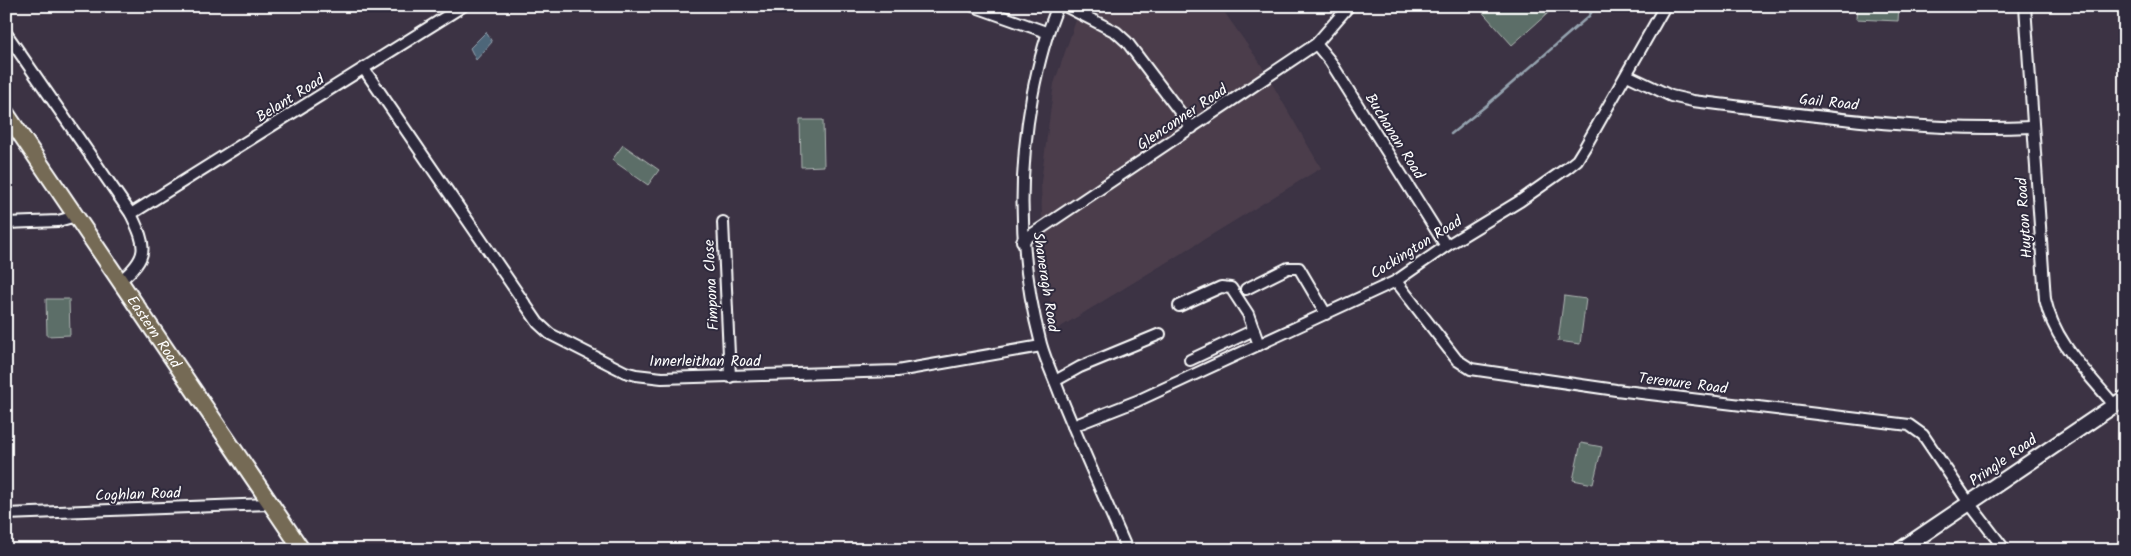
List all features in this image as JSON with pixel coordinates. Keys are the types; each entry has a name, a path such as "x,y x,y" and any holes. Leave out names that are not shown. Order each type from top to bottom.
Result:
{"main road":[{"name":"Eastern Road","path":"6,113 302,550"}],"street":[{"name":"Belant Road","path":"132,214 463,6"},
{"path":"973,6 1046,32"},
{"name":"Shaneragh Road","path":"1058,6 1046,32 1024,146 1021,181 1022,241 1042,346 1073,426 1127,550"},
{"path":"1065,6 1116,32 1127,42 1192,128"},
{"name":"Glenconner Road","path":"1022,241 1316,44 1349,6"},
{"name":"Cockington Road","path":"1073,426 1137,400 1396,281 1446,246 1520,201 1577,160 1665,6"},
{"name":"Huyton Road","path":"2025,6 2045,299 2049,316 2060,340 2120,401"},
{"path":"6,33 132,214 140,232 142,253 135,268 120,282"},
{"name":"Buchanan Road","path":"1316,44 1330,61 1446,246"},
{"name":"Innerleithan Road","path":"364,69 531,314 550,334 636,376 662,378 730,377 897,371 1042,346"},
{"name":"Gail Road","path":"1627,75 1671,96 1693,101 1922,127 1975,129 2032,127"},
{"path":"6,223 58,221 76,216"},
{"name":"Fimpona Close","path":"723,222 730,377"},
{"path":"1246,289 1288,268 1299,268 1326,314"},
{"name":"Terenure Road","path":"1396,281 1457,360 1471,369 1616,390 1909,425 1922,435 2005,550"},
{"path":"1179,306 1221,287 1231,288 1248,314 1259,345"},
{"path":"1190,360 1254,330"},
{"path":"1055,381 1080,367 1160,334"},
{"name":"Pringle Road","path":"1900,550 2120,401"},
{"name":"Coghlan Road","path":"6,514 271,504"}],"shaded area":[{"path":"1081,6 1220,6 1260,63 1321,168 1054,331 1043,244 1041,182 1054,84"}],"green space":[{"path":"1477,6 1556,6 1512,45"},
{"path":"1857,6 1899,6 1898,21 1856,19"},
{"path":"800,120 823,120 824,166 801,167"},
{"path":"623,145 659,170 648,185 612,160"},
{"path":"1564,296 1586,299 1580,344 1558,341"},
{"path":"46,299 69,299 70,335 47,336"},
{"path":"1581,443 1602,447 1593,484 1573,480"}],"water":[{"path":"486,32 492,42 476,60 470,48"}],"waterway":[{"path":"1451,134 1589,16 1595,6"}]}
